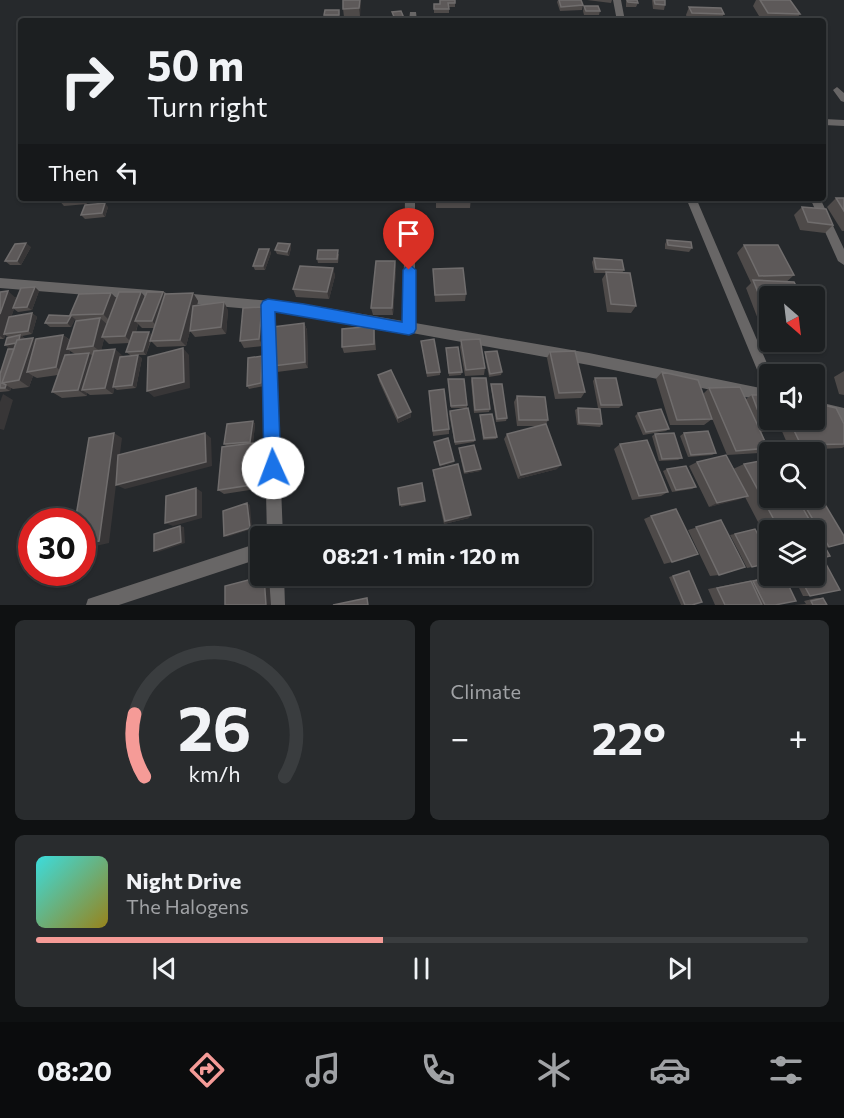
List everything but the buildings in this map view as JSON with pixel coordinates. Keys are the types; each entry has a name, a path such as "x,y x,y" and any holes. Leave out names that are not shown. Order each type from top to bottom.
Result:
{"street":[{"path":"617,0 620,18"},
{"path":"837,90 844,99"},
{"path":"826,122 844,123"},
{"path":"409,329 410,201"},
{"path":"692,201 761,364"},
{"path":"815,201 844,261"},
{"path":"0,284 304,309 589,359 759,394"},
{"path":"268,305 275,526"},
{"path":"825,410 844,414"},
{"path":"94,605 250,554"},
{"path":"276,586 277,605"}],"route":[{"path":"273,468 268,305 304,309 409,329 409,270"}]}
